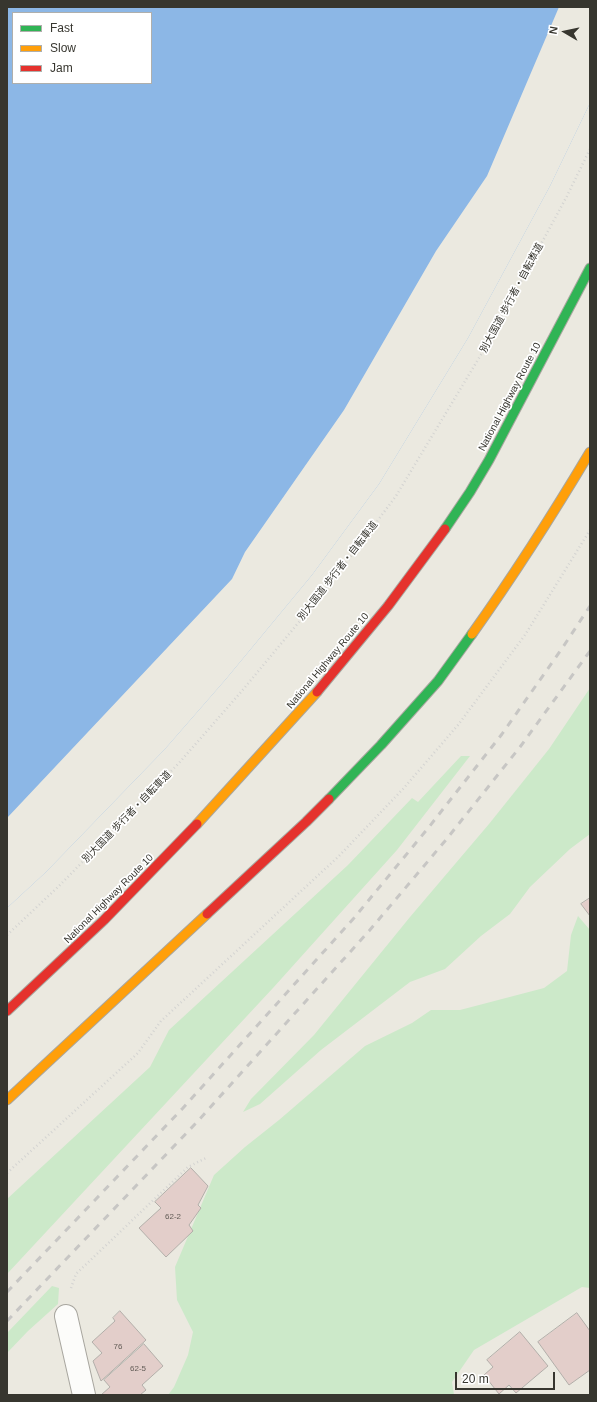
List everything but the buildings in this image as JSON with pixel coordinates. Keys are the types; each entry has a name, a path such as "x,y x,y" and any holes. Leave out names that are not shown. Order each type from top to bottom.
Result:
{"highway":[{"name":"National Highway Route 10","path":"7,1011 46,976 146,878 286,727 364,636 413,574 461,506 504,434 590,268"},
{"path":"7,1100 306,822 381,745 438,682 495,602 544,528 590,452"}],"street":[{"path":"66,1316 84,1395"}],"path":[{"name":"別大国道 歩行者・自転車道","path":"7,935 59,886 179,763 241,692 323,593 396,496 485,348 567,196 590,149"},
{"path":"7,1173 138,1053 161,1021 339,856 403,789 458,725 525,635 590,530"},
{"path":"66,1316 70,1292 76,1274 188,1167 206,1158"}],"green space":[{"path":"590,688 590,834 570,849 530,887 510,914 481,936 445,969 410,982 321,1050 260,1104 243,1112 251,1099 314,1035 410,917 489,824 549,749"},
{"path":"461,756 470,756 397,850 273,988 7,1274 7,1199 150,1067 169,1030 348,865 412,798 418,802"},
{"path":"578,916 590,930 590,1288 582,1287 474,1350 452,1382 454,1395 168,1395 174,1387 188,1355 193,1332 177,1300 175,1267 214,1175 365,1046 412,1023 431,1010 460,1010 544,988 567,971 571,935"},
{"path":"52,1286 59,1288 58,1304 28,1331 7,1353 7,1333"}],"water":[{"path":"7,7 590,7 590,103 550,186 468,338 379,484 312,575 226,679 165,749 46,872 7,908"}],"pier":[{"path":"559,7 590,7 590,103 550,186 468,338 379,484 312,575 226,679 165,749 46,872 7,908 7,818 232,579 245,552 344,410 436,251 487,176"}],"railway":[{"path":"7,1292 183,1108 354,918 429,827 502,734 590,606"},
{"path":"7,1321 197,1122 369,931 445,841 520,747 590,651"}],"traffic: fast":[{"path":"445,529 489,460 590,268"},
{"path":"329,799 381,745 438,681 472,634"}],"traffic: slow":[{"path":"472,634 533,544 590,452"},
{"path":"197,824 317,692"},
{"path":"7,1100 207,914"}],"traffic: jam":[{"path":"317,692 388,606 445,529"},
{"path":"207,914 329,799"},
{"path":"7,1011 104,920 197,824"}]}
